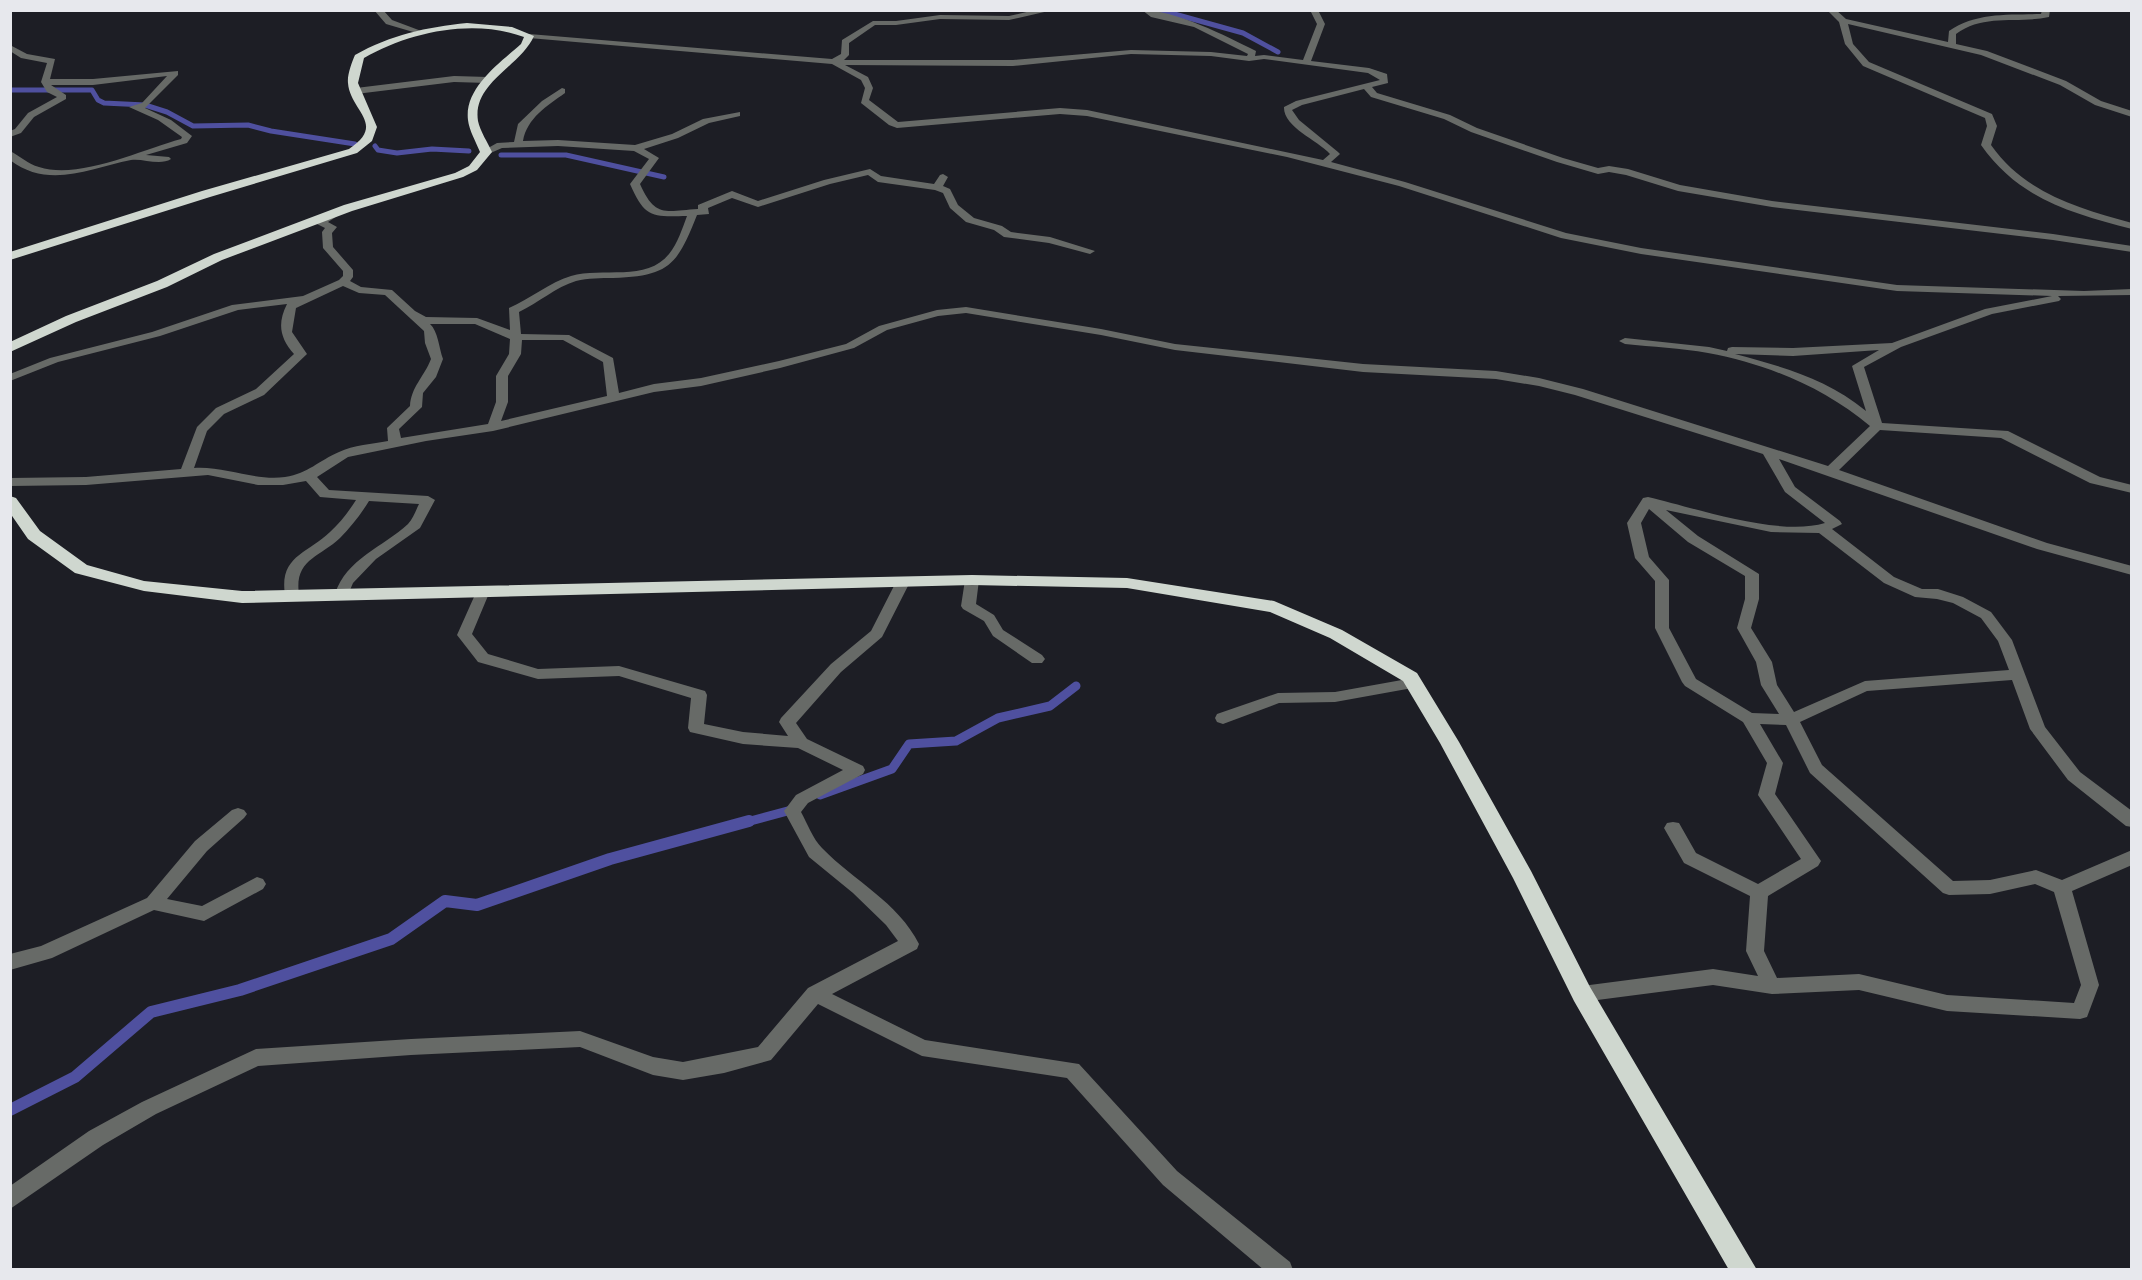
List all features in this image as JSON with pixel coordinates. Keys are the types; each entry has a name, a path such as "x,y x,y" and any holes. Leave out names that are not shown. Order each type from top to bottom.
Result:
{"highway":[{"path":"10,256 206,194 353,151 364,144 372,134 372,128 353,80 359,57 373,46 420,32 476,27 518,31 529,36 525,45 488,80 475,102 473,121 486,152 473,168 459,175 348,208 218,257 127,298 71,318 10,348"},
{"path":"10,501 34,535 81,569 144,586 242,597 972,580 1127,584 1274,607 1336,634 1410,677 1449,742 1523,877 1582,994 1744,1269"}],"street":[{"path":"378,10 389,22 420,32"},
{"path":"834,62 845,55 844,42 873,23 896,23 940,16 1009,18 1049,10"},
{"path":"1146,10 1154,15 1197,25 1202,30 1227,39 1253,53 1249,59"},
{"path":"1306,64 1321,24 1314,10"},
{"path":"1831,10 1843,21 1984,53 2063,83 2098,103 2132,114"},
{"path":"1952,44 1952,33 1959,26 1985,20 2041,16 2046,15 2046,10"},
{"path":"1843,21 1849,44 1866,63 1989,116 1992,126 1986,145 2011,176 2039,195 2132,226"},
{"path":"529,36 834,62 1013,63 1160,52 1211,54 1249,59 1264,57 1369,71 1384,76 1385,81 1299,103 1287,109 1290,118 1328,144 1335,154 1325,163"},
{"path":"10,47 14,52 28,58 52,62 45,82"},
{"path":"834,62 865,79 869,88 864,100 892,123 897,124 1074,112 1325,163 1402,184 1529,226 1565,236 1641,251 1897,288 2085,294 2132,292"},
{"path":"10,154 15,160 34,168 64,173 184,141 187,136 150,111 133,107 144,105 175,73 93,82 45,82"},
{"path":"356,91 454,79 488,80"},
{"path":"10,135 18,131 31,115 63,97 50,90 45,82"},
{"path":"1366,87 1374,95 1448,117 1503,140 1598,171 1609,169 1628,172 1678,188 1772,204 2053,237 2132,249"},
{"path":"526,145 518,142 521,126 545,103 562,91"},
{"path":"486,152 500,145 558,143 636,148 675,136 706,120 737,114"},
{"path":"636,148 654,158 635,184 644,204 660,214 705,212 702,207 732,194 758,204 827,182 870,172 878,179 940,182 954,206 970,220 998,228 1008,235 1050,240 1090,251"},
{"path":"112,162 141,158 166,159"},
{"path":"186,473 201,430 220,411 260,392 301,354 288,340 285,326 291,306 343,282 348,277 348,270 328,248 327,232 332,227 320,223 348,208"},
{"path":"493,427 502,402 502,376 515,354 513,310 573,278 594,274 636,273 658,268 668,261 679,246 693,214"},
{"path":"343,282 359,290 388,292 423,320 477,321 516,337 565,337 609,360 613,398"},
{"path":"1877,426 1858,366 1897,345 1989,310 2085,294"},
{"path":"10,378 54,360 156,334 236,307 307,298"},
{"path":"395,444 393,428 416,407 417,392 430,377 436,359 429,330 411,310"},
{"path":"10,482 86,481 208,471 258,481 283,481 309,476 344,454 455,432 493,427 654,388 701,382 826,353 850,346 883,328 937,313 966,310 1214,352 1363,368 1496,375 1539,382 1579,392 1830,471 2042,546 2132,571"},
{"path":"1625,341 1709,350 1793,352 1897,345"},
{"path":"1709,350 1798,375 1848,402 1877,426 2004,434 2096,480 2132,489"},
{"path":"1793,352 1798,375"},
{"path":"1830,471 1877,426"},
{"path":"1648,501 1770,528 1824,530 1835,524 1790,489 1768,452"},
{"path":"309,476 325,495 428,500 415,525 370,556 346,581 342,594"},
{"path":"292,595 290,581 298,562 334,536 365,497"},
{"path":"1648,501 1634,523 1642,558 1662,580 1662,628 1690,682 1749,718 1775,763 1766,795 1812,861 1759,892"},
{"path":"1648,501 1693,539 1752,574 1752,599 1744,628 1764,662 1769,685 1791,720 1816,769 1949,888 1990,887 2036,877 2062,888 2132,857"},
{"path":"1824,530 1889,580 1920,594 1938,594 1958,600 1986,615 2005,640 2038,729 2074,776 2132,821"},
{"path":"972,580 968,606 989,618 998,633 1037,658"},
{"path":"801,743 787,722 836,668 877,634 903,582"},
{"path":"10,1199 96,1138 149,1108 256,1058 411,1047 580,1039 653,1066 683,1071 764,1054 815,994 910,944 892,920 859,888 815,852 792,811 802,799 857,770 801,743 743,738 696,728 699,695 619,671 538,674 483,658 464,635 483,591"},
{"path":"1749,718 1791,720 1865,686 1913,684 1951,678 2018,675"},
{"path":"1223,718 1278,698 1335,697 1413,683"},
{"path":"10,962 45,953 153,903 201,846 238,814"},
{"path":"1672,828 1690,858 1759,892"},
{"path":"153,903 204,914 257,885"},
{"path":"1582,994 1713,976 1772,986 1859,982 1947,1003 2080,1011 2090,985 2062,888"},
{"path":"1759,892 1755,951 1772,986"},
{"path":"815,994 922,1048 1072,1070 1170,1179 1282,1269"}],"waterway":[{"path":"1160,10 1243,33 1278,52"},
{"path":"10,90 92,90 98,100 104,103 145,105 167,112 193,126 248,125 271,131 355,144"},
{"path":"375,146 378,150 397,153 432,149 469,151"},
{"path":"501,155 566,155 664,177"},
{"path":"820,795 892,769 909,744 956,741 998,718 1050,706 1076,686"},
{"path":"743,823 795,809"},
{"path":"10,1110 75,1077 151,1012 240,990 391,939 445,901 477,905 610,859 749,821"}]}
